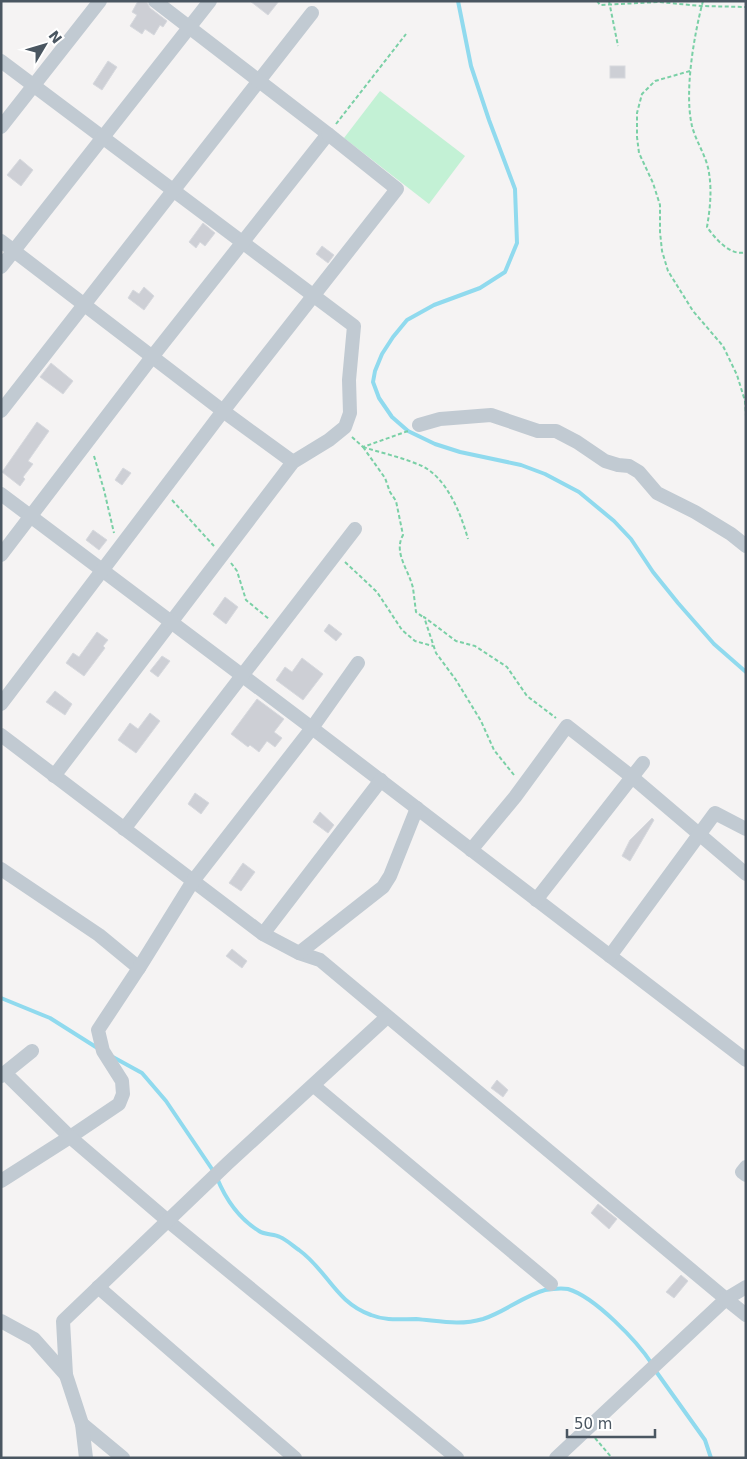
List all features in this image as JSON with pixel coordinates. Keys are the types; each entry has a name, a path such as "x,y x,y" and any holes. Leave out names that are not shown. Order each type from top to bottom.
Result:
{"street":[{"path":"1,127 100,1"},
{"path":"1,704 223,411 397,189 259,79 155,1"},
{"path":"1,267 102,136 210,1"},
{"path":"1,411 312,13"},
{"path":"1,60 33,86 174,189 354,326 349,380 350,413 345,428 293,462 54,776"},
{"path":"1,555 152,357 328,134"},
{"path":"1,240 223,411 293,462"},
{"path":"419,425 440,418 491,415 538,431 556,431 605,460 618,465 629,466 639,472 657,492 695,512 731,534 746,546"},
{"path":"1,494 312,728 610,956 745,1056"},
{"path":"124,829 355,529"},
{"path":"1,1181 118,1104 123,1094 122,1081 103,1051 98,1030 193,881 312,728 358,663"},
{"path":"471,850 515,797 567,726 632,777 746,874"},
{"path":"1,736 263,934 299,953 320,960 746,1315"},
{"path":"536,900 643,764"},
{"path":"263,934 380,780"},
{"path":"299,953 383,887 390,876 417,808"},
{"path":"610,956 715,813 746,829"},
{"path":"1,869 99,935 139,968"},
{"path":"86,1458 82,1424 66,1374 63,1321 228,1163 387,1017"},
{"path":"32,1051 3,1075 70,1137 168,1221 457,1458"},
{"path":"314,1086 551,1284"},
{"path":"746,1168 742,1172 746,1175"},
{"path":"98,1287 295,1458"},
{"path":"556,1458 726,1299 746,1287"},
{"path":"1,1321 34,1339 66,1374"},
{"path":"82,1424 123,1458"}],"path":[{"path":"597,1 600,5 609,2 659,2 701,6 746,7"},
{"path":"703,1 690,71 689,94 692,126 709,172 710,206 707,227 714,238 729,250 742,254 746,252"},
{"path":"609,2 618,46"},
{"path":"328,134 406,34"},
{"path":"690,71 655,81 642,94 638,113 639,153 653,183 660,205 662,251 668,271 693,310 722,346 737,375 745,400 746,416"},
{"path":"345,428 363,447 385,478 390,492 396,501 403,535 399,542 401,556 412,586 416,612 456,641 476,646 507,668 527,696 567,726"},
{"path":"363,447 400,434"},
{"path":"89,439 104,490 118,549"},
{"path":"363,447 423,466 437,476 464,523 468,539"},
{"path":"163,490 209,543 224,553 237,571 246,600 279,627"},
{"path":"336,554 377,592 402,630 415,641 434,646"},
{"path":"424,617 436,653 456,680 481,721 494,750 516,778 515,797"},
{"path":"588,1428 612,1458"}],"green space":[{"path":"380,91 465,156 429,204 344,138"}],"building":[{"path":"138,1 147,2 150,8 167,21 163,27 160,25 154,35 145,29 142,34 130,26 137,15 132,12"},
{"path":"250,1 279,1 268,15"},
{"path":"108,61 117,67 102,90 93,84"},
{"path":"610,66 625,66 625,78 610,78"},
{"path":"20,159 33,170 21,186 7,175"},
{"path":"203,223 215,233 205,246 200,242 196,248 189,242"},
{"path":"322,246 334,255 328,263 316,254"},
{"path":"144,287 154,296 144,310 128,298 133,290 139,294"},
{"path":"51,363 73,381 63,394 40,377"},
{"path":"37,422 49,431 28,461 33,464 23,477 25,479 20,486 2,472"},
{"path":"123,468 131,473 122,485 115,480"},
{"path":"93,530 107,540 99,550 86,540"},
{"path":"225,597 238,607 226,624 213,614"},
{"path":"329,624 342,634 336,641 324,631"},
{"path":"97,632 108,640 103,646 105,648 84,676 66,663 73,653 79,657"},
{"path":"162,656 170,661 158,677 150,671"},
{"path":"302,658 323,674 303,700 276,680 285,667 292,672"},
{"path":"55,691 72,704 65,715 46,702"},
{"path":"257,699 284,719 274,732 282,738 275,747 267,741 259,752 250,745 248,747 231,734"},
{"path":"150,713 160,721 136,753 118,740 130,723 138,729"},
{"path":"195,793 209,803 201,814 188,804"},
{"path":"320,812 334,825 328,833 313,822"},
{"path":"652,818 654,820 630,861 622,856 630,840"},
{"path":"243,863 255,872 241,891 229,883"},
{"path":"232,949 247,961 242,968 226,956"},
{"path":"497,1080 508,1090 503,1097 491,1088"},
{"path":"598,1204 617,1219 609,1229 591,1213"},
{"path":"681,1275 688,1281 674,1298 666,1292"}],"waterway":[{"path":"458,1 471,66 515,189 517,243 505,272 480,288 434,305 407,320 382,354 375,371 373,382 379,398 392,417 408,431 435,444 460,452 521,465 545,474 579,492 614,521 631,539 653,572 678,603 714,644 746,672"},
{"path":"1,998 50,1018 99,1049"},
{"path":"111,1056 142,1073 166,1101 214,1172"},
{"path":"217,1178 224,1194 245,1220 261,1232 278,1236 290,1243 309,1258 340,1294 359,1309 371,1315 388,1319 449,1322 474,1321 491,1316 529,1296 545,1290 568,1289 579,1294 602,1310 626,1332 652,1364"},
{"path":"655,1370 705,1440 711,1458"}]}
